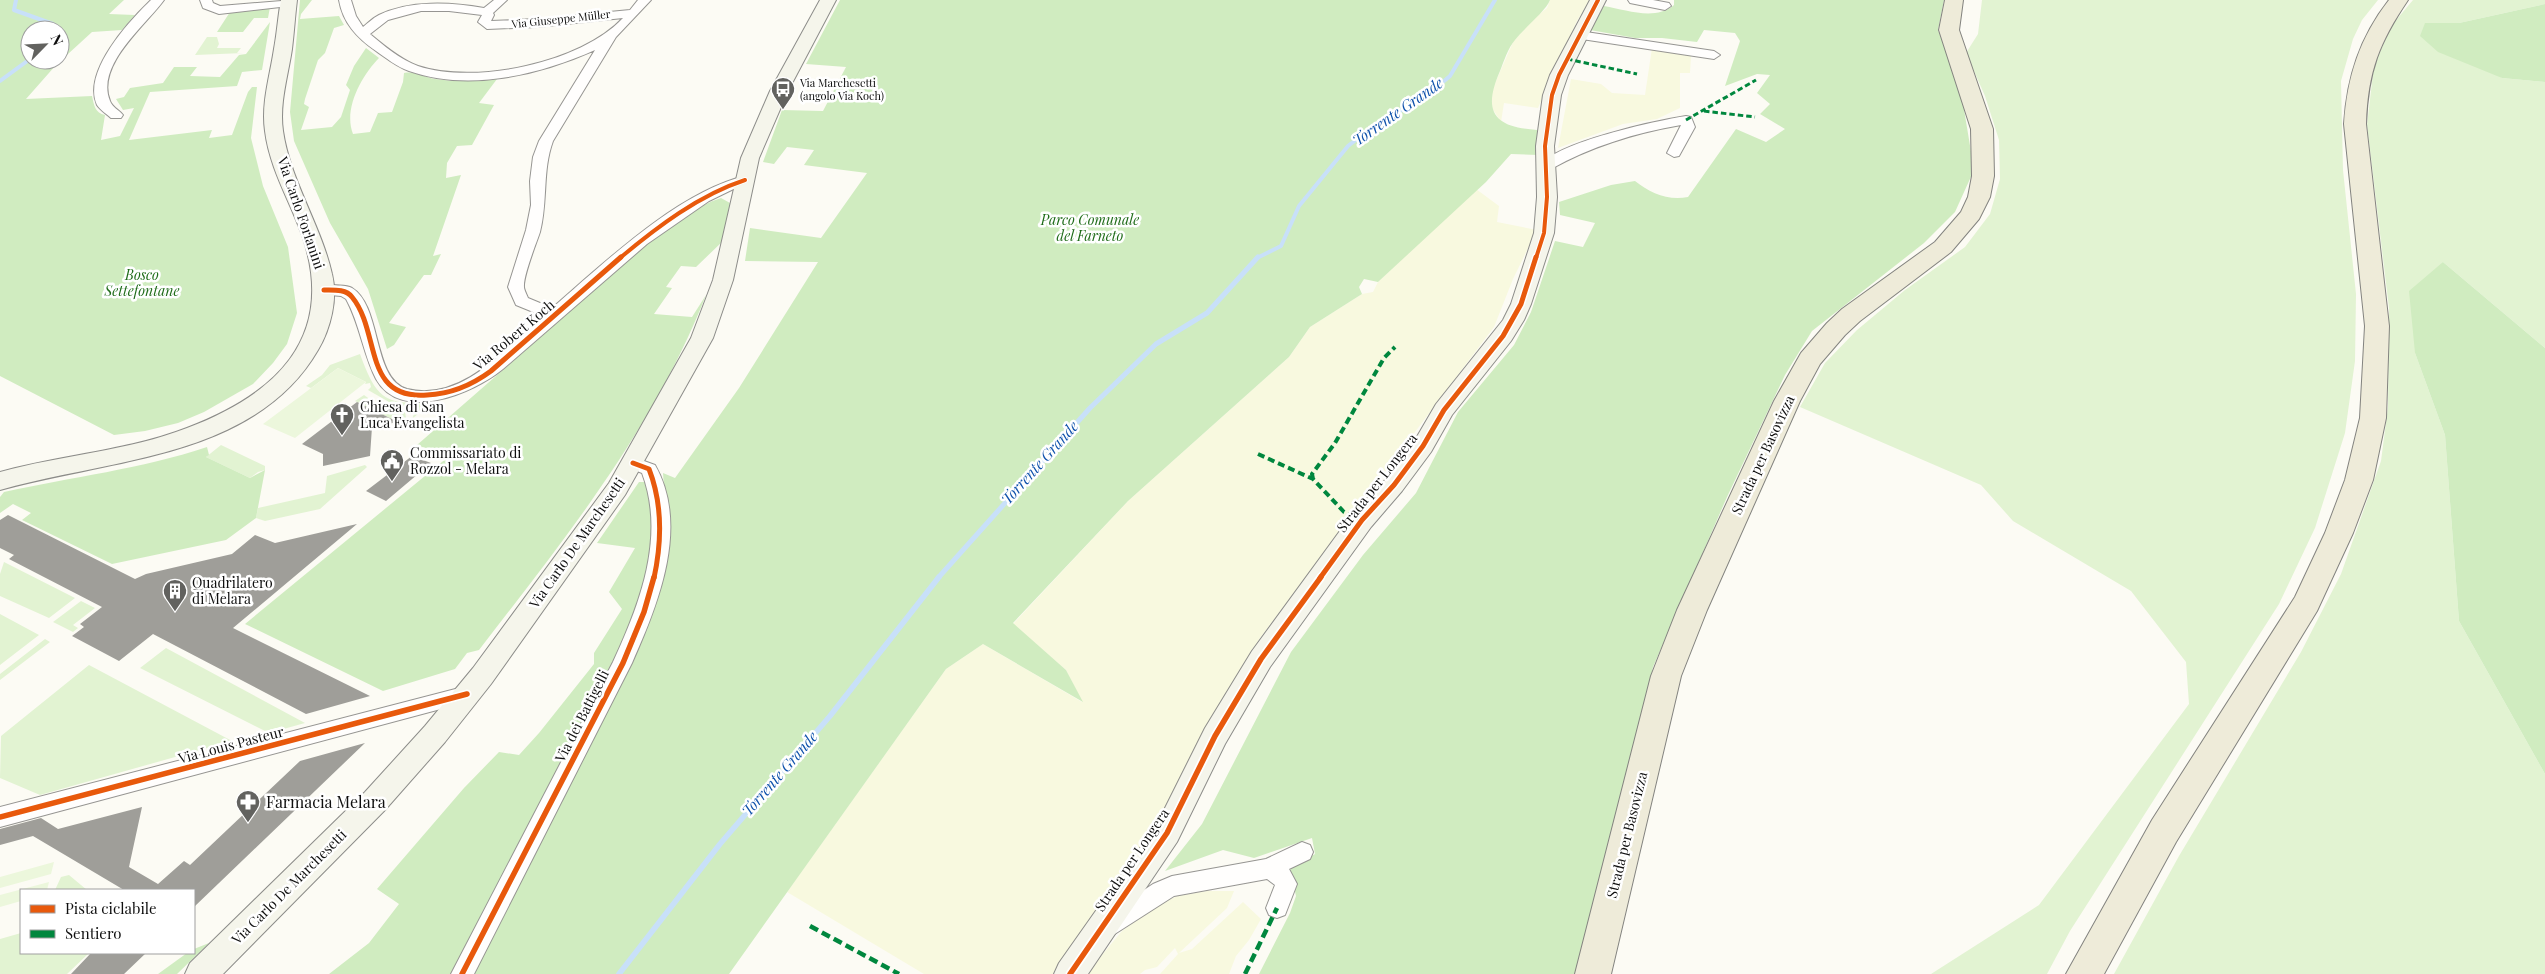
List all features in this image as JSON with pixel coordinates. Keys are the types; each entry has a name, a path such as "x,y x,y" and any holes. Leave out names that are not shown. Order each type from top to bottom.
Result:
{"main road":[{"name":"Via Carlo De Marchesetti","path":"201,974 375,801 467,694 617,489 693,355 709,321 723,280 750,158 770,109 828,0"},
{"name":"Strada per Longera","path":"1070,974 1167,833 1215,736 1260,659 1362,520 1399,477 1449,404 1503,336 1513,320 1521,304 1544,233 1546,146 1552,95 1579,35 1598,0"},
{"name":"Strada per Basovizza","path":"1593,974 1666,676 1692,610 1795,386 1810,360 1836,329 1851,315 1943,246 1971,214 1979,197 1984,176 1982,129 1949,30 1954,0"},
{"path":"2084,974 2164,831 2307,603 2339,533 2359,480 2373,418 2377,326 2355,124 2356,105 2366,54 2377,31 2399,0"},
{"name":"Via Carlo Forlanini","path":"0,481 61,464 171,442 211,427 250,408 282,384 305,358 317,331 324,290 320,261 295,200 274,131 275,95 289,1"}],"street":[{"path":"116,115 107,110 101,99 104,75 119,43 138,19 158,0"},
{"path":"206,0 207,5 219,10 289,1"},
{"path":"345,0 351,22 362,33 396,59 413,68 447,75 496,74 551,63 595,44 614,33"},
{"path":"362,33 370,30 384,17 433,3 486,12 501,0"},
{"path":"554,315 521,301 516,287 534,230 540,157 546,141 587,71 614,33 645,0"},
{"path":"1634,0 1665,6"},
{"name":"Via Giuseppe Müller","path":"486,12 488,15 484,22 487,25 537,24 632,13"},
{"path":"1579,35 1714,55"},
{"path":"1546,166 1567,154 1618,135 1686,120 1688,127 1674,153"},
{"name":"Via Robert Koch","path":"324,290 345,291 352,296 385,380 397,391 413,395 439,394 478,380 617,259 659,227 721,188 745,180"},
{"name":"Via dei Battigelli","path":"462,974 599,707 640,618 658,558 659,513 656,486 649,469 633,463"},
{"name":"Via Louis Pasteur","path":"0,817 467,694"},
{"name":"Strada per Longera","path":"1098,931 1117,922 1161,891 1172,886 1225,878 1269,868 1302,852"},
{"path":"1269,868 1280,875 1286,884 1277,908"}],"green space":[{"name":"Bosco Settefontane","path":"0,0 124,0 109,14 135,15 122,30 92,32 70,52 70,20 20,20 20,70 52,70 26,99 92,96 97,110 105,115 101,140 120,136 134,108 123,110 116,99 124,97 130,88 163,83 174,67 197,67 190,76 220,77 239,55 246,54 270,22 262,70 242,72 237,86 150,92 129,140 212,130 209,138 232,135 248,92 252,87 257,87 251,138 263,186 288,247 297,313 287,344 273,363 253,384 204,412 178,423 145,431 114,435 0,376"},
{"path":"300,0 312,0 301,14 300,19 339,16 344,25 334,28 325,53 318,60 305,99 304,104 309,107 301,130 332,127 341,117 350,90 346,85 354,66 366,48 379,58 366,74 352,103 350,114 353,134 370,132 378,113 392,112 403,82 404,73 450,81 497,79 479,103 494,105 472,145 457,146 447,163 446,178 461,175 433,256 441,254 431,275 424,275 389,323 406,327 394,345 387,349 368,289 330,223 294,141 290,112"},
{"name":"Parco Comunale del Farneto","path":"840,0 1550,0 1510,47 1492,97 1492,107 1502,121 1522,128 1537,130 1538,155 1511,154 1486,182 1378,282 1364,279 1359,287 1362,294 1310,327 1289,357 1128,501 1013,623 1066,670 1083,702 983,644 946,669 729,974 472,974 623,677 668,545 663,473 675,478 739,388 818,262 745,261 750,228 821,238 867,173 804,165 814,150 787,147 774,164 763,162 782,110 823,111 846,67 806,64"},
{"path":"1550,0 1590,0 1577,21 1538,108 1504,103 1501,122 1490,105 1492,90 1513,42 1532,20 1547,8"},
{"path":"1674,0 1944,0 1938,30 1960,85 1974,170 1955,212 1924,243 1812,331 1785,375 1727,497 1653,667 1583,974 1259,974 1290,913 1296,896 1290,869 1315,854 1312,838 1254,858 1223,850 1165,871 1202,824 1291,652 1363,555 1416,493 1458,412 1514,345 1531,312 1555,241 1583,247 1595,223 1560,215 1559,202 1611,185 1635,181 1647,189 1666,197 1688,197 1736,129 1766,142 1785,129 1760,114 1770,104 1757,93 1770,75 1757,74 1725,86 1740,41 1735,33 1704,30 1697,42 1662,38 1635,38 1590,30 1604,6 1631,12 1650,13 1666,10 1674,5"},
{"path":"1982,0 2378,0 2362,20 2353,39 2341,81 2343,170 2356,294 2355,361 2345,433 2315,528 2279,604 2070,931 2047,974 1931,974 2039,905 2189,704 2186,662 2131,591 2013,521 1981,485 1800,407 1825,363 1857,330 1905,290 1965,247 1990,214 2000,179 1999,140 1985,96 1966,53 1978,34"},
{"path":"2413,0 2545,0 2545,4 2459,23 2426,23 2502,78 2545,82 2545,348 2443,262 2415,353 2445,435 2459,621 2545,774 2545,974 2114,974 2179,856 2301,652 2341,574 2381,461 2388,407 2389,308 2367,125 2374,65 2392,25"},
{"path":"2545,4 2545,82 2502,78 2438,52 2420,36 2425,23 2459,23"},
{"path":"270,7 268,18 254,18 243,32 217,32 230,12"},
{"path":"207,37 217,37 219,44 217,48 241,48 237,53 244,53 195,55"},
{"path":"1652,48 1691,56 1690,73 1680,73 1680,108 1657,119 1623,124 1558,148 1571,79 1601,84 1612,93 1645,95"},
{"path":"1476,189 1499,206 1497,222 1537,230 1513,279 1494,327 1260,638 1206,730 1137,863 1061,974 924,974 787,892 946,669 983,644 1082,702 1066,670 1013,624 1128,501 1289,357 1310,327 1362,294 1373,292 1378,282"},
{"path":"721,198 730,203 723,241 696,267 681,266 666,287 672,288 654,314 692,317 706,295 685,344 660,392 634,437 575,524 479,650 467,653 455,669 383,691 245,624 448,457 417,445 648,243 702,206"},
{"path":"2443,262 2545,348 2545,774 2459,621 2445,435 2415,353 2409,291"},
{"path":"360,354 371,380 384,396 402,402 432,402 412,419 414,414 412,408 389,402 368,390 371,387 370,383 365,384 366,382 338,368 311,388 306,386 322,375 330,365"},
{"path":"338,368 366,382 295,438 263,424"},
{"path":"364,395 375,403 405,412 406,418 398,422 355,401"},
{"path":"221,445 265,466 265,470 258,472 250,478 206,457"},
{"path":"207,447 209,455 206,457 250,478 265,470 256,518 226,540 112,564 22,520 31,513 13,504 0,513 0,497 4,492 132,467"},
{"path":"365,465 367,467 320,509 265,521 256,518 258,508 325,493 327,476"},
{"path":"639,482 647,482 652,494 652,556 636,612 607,675 452,974 329,974 369,943 399,904 377,889 464,788 499,752 519,755 594,664 594,653 622,609 609,592 635,548 597,543"},
{"path":"4,562 75,598 49,618 0,596 0,574"},
{"path":"81,601 95,608 73,625 78,628 73,632 53,622"},
{"path":"0,614 39,635 0,665"},
{"path":"45,639 50,642 0,680 0,674"},
{"path":"166,648 305,723 269,733 140,668"},
{"path":"89,665 232,741 40,795 0,778 1,736"},
{"path":"54,862 51,874 0,888 0,877"},
{"path":"69,875 86,889 55,889 61,877"},
{"path":"49,882 47,889 23,889"},
{"path":"20,890 20,901 0,907 0,895"},
{"path":"1207,891 1234,891 1227,908 1179,953 1192,949 1243,902 1261,919 1249,940 1236,956 1229,974 1160,974 1178,954 1175,948 1157,967 1145,970 1140,974 1086,974 1122,931 1156,906 1177,896"},
{"path":"20,933 20,954 88,954 67,974 0,974 0,939"},
{"path":"209,943 177,974 158,974 186,954 195,954 195,949"}],"building":[{"name":"Chiesa di San Luca Evangelista","path":"357,402 398,422 372,427 370,456 323,466 323,454 302,444"},
{"name":"Commissariato di Rozzol - Melara","path":"412,456 431,463 386,501 366,491"},
{"name":"Quadrilatero di Melara","path":"8,515 135,579 146,574 232,554 255,535 275,543 357,524 233,628 370,696 306,714 153,634 119,661 72,636 84,627 80,624 102,607 9,559 14,555 0,548 0,520"},
{"path":"365,743 195,906 195,889 122,889 33,836 0,845 0,829 41,818 58,829 142,807 129,867 158,884 184,861 190,865 300,761"},
{"path":"90,954 145,954 124,974 71,974"}],"waterway":[{"path":"16,0 14,10 42,20"},
{"name":"Torrente Grande","path":"1257,258 1281,246 1299,206 1348,146 1366,132 1431,92 1450,76 1495,0"},
{"path":"0,81 20,66"},
{"name":"Torrente Grande","path":"938,578 1090,408 1156,344 1207,313 1257,258"},
{"name":"Torrente Grande","path":"619,974 720,844 830,716 939,577"}],"marked path":[{"path":"1567,59 1637,74"},
{"path":"1686,120 1756,80"},
{"path":"1704,111 1755,117"},
{"path":"1313,479 1312,474 1335,443 1384,358 1395,347"},
{"path":"1258,454 1313,479 1344,512 1362,520"},
{"path":"1245,974 1277,908"},
{"path":"810,926 899,974"}],"cycle path":[{"path":"1070,974 1167,833 1215,736 1261,659 1362,520 1394,485 1423,446 1444,410 1503,336 1513,320 1521,304 1544,233 1547,197 1545,146 1552,95 1559,75 1598,0"},
{"path":"324,290 345,291 352,296 362,317 379,369 390,386 398,392 420,396 457,390 476,381 505,360 604,271 661,227 711,194 745,180"},
{"path":"462,974 623,663 644,612 658,559 660,513 656,490 649,469 633,463"},
{"path":"0,817 467,694"}],"place":[{"name":"Via Marchesetti (angolo Via Koch)","path":"783,110"},
{"name":"Chiesa di San Luca Evangelista","path":"342,436"},
{"name":"Commissariato di Rozzol - Melara","path":"392,482"},
{"name":"Quadrilatero di Melara","path":"175,612"},
{"name":"Farmacia Melara","path":"248,823"}]}
